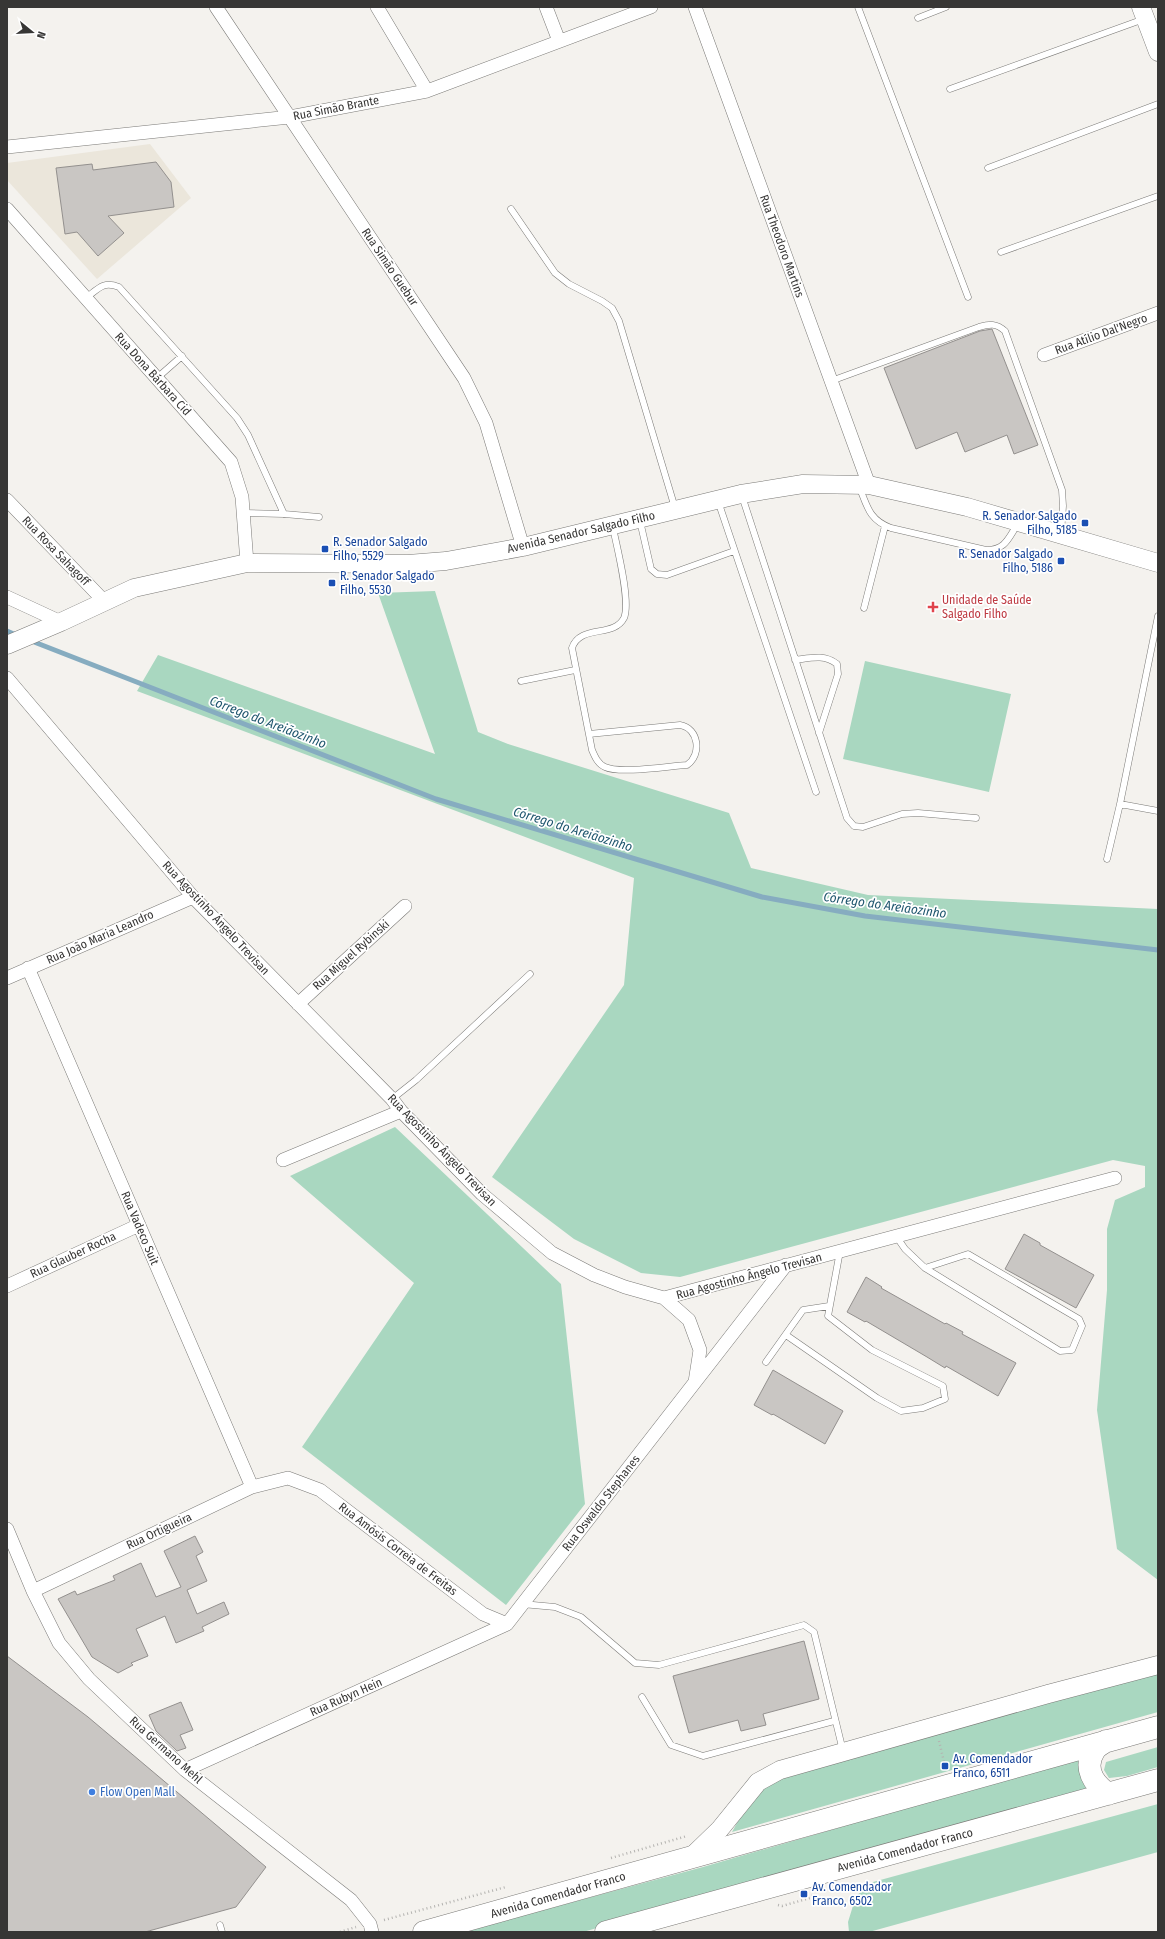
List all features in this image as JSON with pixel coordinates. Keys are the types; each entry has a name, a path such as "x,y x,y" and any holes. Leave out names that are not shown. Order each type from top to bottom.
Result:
{"highway":[{"name":"Avenida Comendador Franco","path":"424,1932 1158,1727"},
{"path":"1106,1742 1094,1750 1090,1760 1090,1770 1097,1786 1108,1794"},
{"name":"Avenida Comendador Franco","path":"606,1932 1158,1780"}],"main road":[{"path":"1144,13 1158,52"},
{"name":"Avenida Senador Salgado Filho","path":"11,643 61,622 134,588 247,563 408,564 446,561 523,547 741,494 803,484 864,485 967,507 1158,563"},
{"name":"Avenida Comendador Franco","path":"691,1858 720,1829 758,1782 780,1770 1048,1694 1158,1665"}],"street":[{"name":"Rua Simão Guebur","path":"216,7 464,378 486,423 523,547"},
{"path":"376,7 427,91"},
{"path":"546,7 559,41"},
{"name":"Rua Simão Brante","path":"7,147 290,117 427,91 651,7"},
{"name":"Rua Theodoro Martins","path":"696,7 831,381 864,485"},
{"name":"Rua Dona Bárbara Cid","path":"7,209 231,462 242,497 247,563"},
{"name":"Rua Atílio Dal'Negro","path":"1044,355 1158,313"},
{"name":"Rua Rosa Sahagoff","path":"7,500 105,602"},
{"path":"7,597 61,622"},
{"name":"Rua Agostinho Ângelo Trevisan","path":"7,678 193,897 392,1099 401,1111 482,1194 552,1253 594,1275 626,1287 664,1298 1114,1178"},
{"name":"Rua João Maria Leandro","path":"7,978 193,897"},
{"name":"Rua Miguel Rybinski","path":"298,1004 405,906"},
{"name":"Rua Vadeco Suit","path":"28,968 252,1487"},
{"path":"283,1160 401,1111"},
{"name":"Rua Glauber Rocha","path":"7,1286 139,1225"},
{"name":"Rua Oswaldo Stephanes","path":"507,1624 786,1265"},
{"name":"Rua Oswaldo Stephanes","path":"664,1298 689,1320 700,1350 695,1382"},
{"name":"Rua Ortigueira","path":"33,1591 252,1487 288,1478"},
{"name":"Rua Amósis Correia de Freitas","path":"288,1478 320,1490 483,1614 507,1624"},
{"name":"Rua Germano Mehl","path":"7,1529 33,1591 59,1643 89,1679 185,1770 351,1900 370,1924 372,1932"},
{"name":"Rua Rubyn Hein","path":"185,1770 507,1624"}],"lane":[{"path":"858,7 968,297"},
{"path":"918,18 946,7"},
{"path":"950,89 1144,13"},
{"path":"988,168 1158,104"},
{"path":"1001,252 1158,196"},
{"path":"512,209 555,273 569,284 602,300 612,308 619,321 675,510"},
{"path":"86,298 103,285 110,284 119,287 237,418 248,435 284,514"},
{"path":"831,381 979,327 989,324 998,325 1005,331 1062,490 1063,506 1061,534"},
{"path":"157,378 182,356"},
{"path":"864,485 870,514 885,526 986,550 996,550 1004,544 1019,522"},
{"path":"741,494 847,818 854,826 863,827 896,816 918,813 976,818"},
{"path":"717,500 816,792"},
{"path":"243,514 284,514 318,518"},
{"path":"639,519 651,569 657,574 667,575 734,551"},
{"path":"589,734 680,725 688,726 693,731 697,751 694,760 686,765 625,770 606,767 596,760 592,750 575,670 572,648 574,640 582,635 615,627 624,619 626,607 620,561 612,525"},
{"path":"864,608 885,526"},
{"path":"1107,859 1120,804 1158,616"},
{"path":"795,660 819,657 829,658 837,664 838,674 819,734"},
{"path":"521,681 575,670"},
{"path":"1120,804 1158,811"},
{"path":"392,1099 416,1080 530,974"},
{"path":"896,1236 905,1249 925,1268 1060,1351 1072,1350 1082,1326 1078,1319 968,1254 925,1268"},
{"path":"786,1335 877,1398 901,1411 923,1408 945,1398 943,1386 872,1350 828,1316 840,1251"},
{"path":"766,1362 803,1310 829,1306"},
{"path":"522,1604 555,1608 581,1617 635,1663 659,1665 804,1625 814,1632 834,1721 843,1752"},
{"path":"642,1697 672,1744 703,1756 834,1721"},
{"path":"220,1925 222,1932"}],"path":[{"path":"935,1726 945,1766"},
{"path":"605,1860 689,1836"},
{"path":"388,1919 507,1887"},
{"path":"340,1932 357,1927"}],"shaded area":[{"path":"150,144 191,198 97,279 7,180 7,163"}],"green space":[{"path":"435,591 478,732 508,744 729,813 751,868 868,895 1158,909 1158,1580 1117,1549 1097,1410 1107,1290 1107,1229 1115,1200 1145,1187 1145,1166 1113,1160 680,1277 641,1273 574,1239 492,1177 624,985 634,878 137,691 158,655 435,754 378,593"},
{"path":"865,661 1011,694 989,792 843,759"},
{"path":"395,1127 561,1284 585,1504 506,1605 302,1447 414,1283 290,1176"},
{"path":"1158,1673 1158,1712 732,1832 743,1812 767,1783 926,1736"},
{"path":"1158,1747 1158,1767 1127,1776 1109,1778 1104,1770 1106,1762"},
{"path":"1082,1757 1088,1788 583,1932 462,1932 703,1867"},
{"path":"1158,1804 1158,1852 869,1932 849,1932 848,1922 856,1896 873,1882"}],"building":[{"path":"156,162 171,182 174,207 108,216 124,233 98,256 77,232 65,234 56,168 92,164 93,170"},
{"path":"992,329 1038,445 1014,454 1007,435 965,452 957,432 916,449 884,368 980,331"},
{"path":"1024,1234 1040,1243 1040,1245 1094,1275 1076,1308 1005,1269"},
{"path":"866,1277 882,1287 881,1288 945,1324 946,1323 963,1332 962,1334 1016,1363 998,1396 946,1366 945,1368 866,1321 865,1322 847,1312"},
{"path":"773,1370 843,1411 825,1444 773,1414 772,1415 754,1405"},
{"path":"195,1536 203,1552 196,1556 207,1581 187,1590 197,1614 224,1602 229,1614 202,1627 204,1631 176,1643 165,1616 136,1629 148,1656 131,1663 133,1665 118,1673 92,1657 58,1599 75,1591 77,1595 115,1580 113,1576 141,1563 156,1597 181,1587 164,1551"},
{"path":"804,1641 819,1699 763,1714 766,1725 741,1731 738,1720 689,1733 673,1676"},
{"name":"Flow Open Mall","path":"7,1656 88,1717 266,1867 236,1907 145,1932 7,1932"},
{"path":"181,1702 193,1730 180,1735 186,1748 177,1751 156,1731 149,1715"}],"waterway":[{"name":"Córrego do Areiãozinho","path":"7,631 18,636"},
{"name":"Córrego do Areiãozinho","path":"29,640 436,799 762,897 865,916 1158,950"}],"place":[{"name":"R. Senador Salgado Filho, 5185","path":"1085,523"},
{"name":"R. Senador Salgado Filho, 5529","path":"325,549"},
{"name":"R. Senador Salgado Filho, 5186","path":"1061,561"},
{"name":"R. Senador Salgado Filho, 5530","path":"332,583"},
{"name":"Unidade de Saúde Salgado Filho","path":"933,607"},
{"name":"Av. Comendador Franco, 6511","path":"945,1766"},
{"name":"Flow Open Mall","path":"92,1792"},
{"name":"Av. Comendador Franco, 6502","path":"804,1894"}]}
